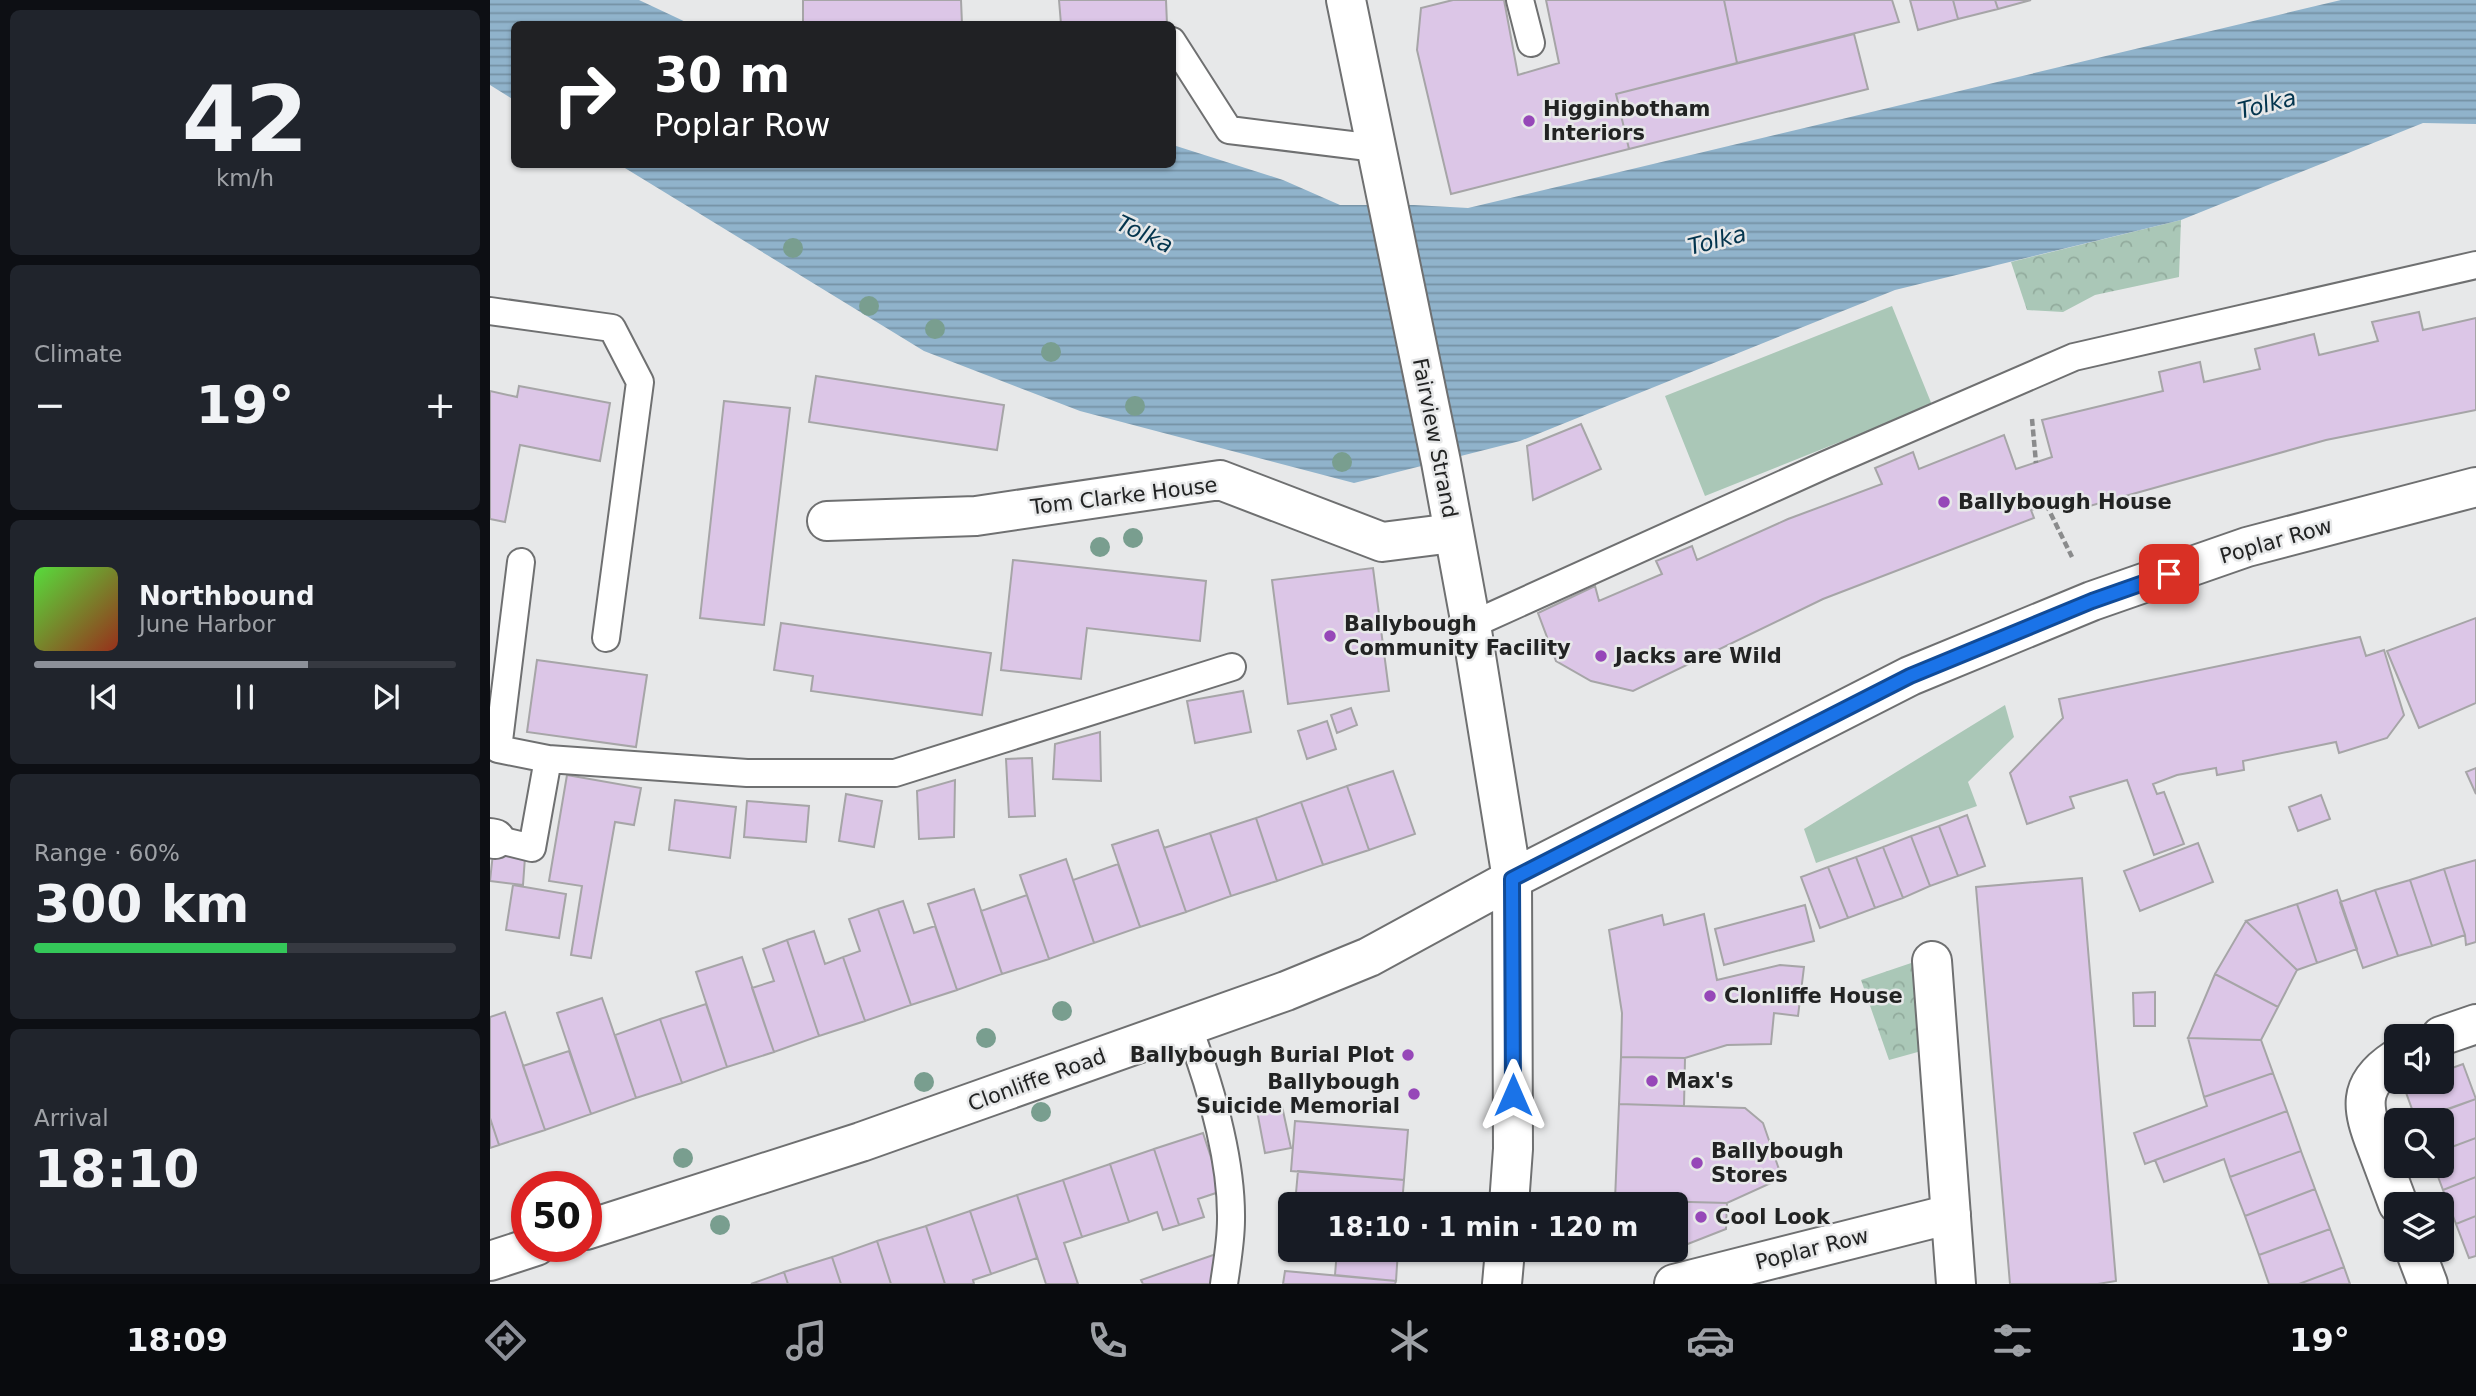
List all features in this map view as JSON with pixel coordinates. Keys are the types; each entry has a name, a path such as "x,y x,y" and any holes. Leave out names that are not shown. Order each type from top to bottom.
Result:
{"main road":[{"name":"Fairview Strand","path":"1346,0 1441,462 1471,625 1512,879 1513,1149 1510,1192"},
{"name":"Tom Clarke House","path":"827,521 976,516 1220,480 1382,542 1453,533"},
{"name":"Poplar Row","path":"1512,879 1910,676 2092,601 2247,547 2476,487"},
{"name":"Clonliffe Road","path":"602,1225 861,1142 1286,991 1369,957 1512,879"},
{"path":"1932,961 1955,1284"},
{"path":"2454,1032 2476,1024"},
{"path":"2384,1069 2366,1092 2365,1118 2393,1192"},
{"name":"Poplar Row","path":"1674,1284 1951,1214"},
{"path":"490,1261 511,1254"},
{"path":"1502,1284 1504,1262"},
{"path":"2420,1262 2428,1284"}],"lane":[{"path":"1520,0 1531,43"},
{"path":"1176,47 1228,130 1376,148"},
{"path":"1471,625 1825,465 2074,357 2476,265"},
{"path":"490,311 612,328 640,382 606,638"},
{"path":"521,562 498,749 548,759 747,773 895,773 1232,667"},
{"path":"492,839 532,848 548,759"},
{"path":"1188,1026 1206,1073 1230,1190 1231,1222 1224,1284"}],"path":[{"path":"2046,505 2092,601"}],"green space":[{"path":"2181,220 2179,277 2095,295 2063,312 2027,310 2011,262"},
{"path":"1892,306 1932,405 1705,496 1665,396"},
{"path":"2005,705 2014,737 1968,782 1977,806 1816,863 1804,829"},
{"path":"1920,960 1925,1050 1889,1060 1861,980"}],"water":[{"path":"490,0 639,0 684,21 511,21 511,98 490,85"},
{"name":"Tolka","path":"2341,0 2476,0 2476,124 2423,123 2181,220 1895,290 1520,441 1354,483 1080,411 924,351 625,168 1176,168 1176,146 1283,180 1340,205 1468,208"}],"building":[{"path":"803,0 961,0 962,21 803,21"},
{"path":"1059,0 1166,0 1167,21 1061,21"},
{"name":"Higginbotham Interiors","path":"1453,0 1504,0 1518,75 1559,63 1546,0 1724,0 1737,63 1616,94 1629,149 1451,194 1417,50 1421,8"},
{"name":"Higginbotham Interiors","path":"1724,0 1892,0 1899,22 1737,63"},
{"path":"1910,0 1953,0 1958,19 1918,30"},
{"path":"1953,0 1995,0 1998,9 1958,19"},
{"path":"1995,0 2031,0 1998,9"},
{"path":"1854,34 1868,89 1629,149 1616,94"},
{"name":"Ballybough House","path":"2419,312 2423,330 2476,318 2476,410 2326,440 2068,512 2065,500 2031,510 2034,518 1823,599 1633,691 1591,681 1556,661 1538,613 1595,586 1599,601 1662,574 1656,561 1692,546 1697,560 1788,519 1882,484 1875,468 1913,452 1919,469 2004,435 2016,469 2052,457 2042,420 2163,391 2159,372 2200,362 2204,382 2260,369 2255,349 2314,334 2319,355 2378,341 2372,322"},
{"path":"816,376 1004,405 997,450 809,422"},
{"path":"519,386 610,403 600,461 520,445 505,522 490,519 490,391 517,397"},
{"path":"724,401 790,408 764,625 700,618"},
{"path":"1581,424 1601,469 1533,500 1527,446"},
{"path":"1013,560 1206,581 1200,641 1087,628 1081,679 1001,670"},
{"name":"Ballybough Community Facility","path":"1373,568 1389,691 1288,704 1272,580"},
{"path":"2476,618 2476,703 2419,728 2387,651"},
{"path":"781,623 991,653 982,715 811,691 813,676 774,670"},
{"path":"2360,637 2366,656 2384,650 2404,715 2387,738 2339,753 2336,742 2243,761 2244,770 2217,775 2216,768 2177,775 2153,784 2157,794 2164,792 2184,844 2154,855 2127,780 2070,797 2074,808 2027,824 2010,773 2063,718 2059,699"},
{"path":"537,660 647,675 636,747 527,732"},
{"path":"1243,691 1251,732 1195,743 1187,701"},
{"path":"1351,708 1357,725 1337,733 1331,715"},
{"path":"1327,721 1336,749 1307,759 1298,731"},
{"path":"1100,732 1101,781 1053,779 1055,744"},
{"path":"1032,758 1035,816 1009,817 1006,759"},
{"path":"2476,768 2476,794 2466,772"},
{"path":"1393,771 1415,834 1369,850 1347,786"},
{"path":"567,775 641,788 634,825 615,822 591,958 571,955 582,886 549,881"},
{"path":"955,780 954,837 919,839 917,791"},
{"path":"1347,786 1369,850 1323,865 1301,802"},
{"path":"846,794 882,801 874,847 839,841"},
{"path":"2321,795 2330,819 2298,831 2289,807"},
{"path":"675,800 736,807 730,858 669,850"},
{"path":"747,801 809,806 806,842 744,837"},
{"path":"1301,802 1323,865 1277,881 1256,818"},
{"path":"1967,815 1985,866 1958,876 1939,826"},
{"path":"1256,818 1277,881 1231,896 1210,833"},
{"path":"1939,826 1958,876 1930,886 1911,836"},
{"path":"1158,830 1186,912 1140,927 1112,845"},
{"path":"1210,833 1231,896 1186,912 1164,848"},
{"path":"1911,836 1930,886 1903,898 1883,847"},
{"path":"2198,843 2213,882 2140,911 2124,871"},
{"path":"1883,847 1903,898 1875,908 1856,857"},
{"path":"493,853 525,857 523,885 490,881"},
{"path":"1856,857 1875,908 1848,918 1828,867"},
{"path":"1066,859 1094,943 1049,959 1020,875"},
{"path":"2476,860 2476,942 2466,945 2444,869"},
{"path":"1118,864 1140,927 1094,943 1073,880"},
{"path":"1828,867 1848,918 1820,928 1801,877"},
{"path":"2444,869 2465,935 2432,946 2410,880"},
{"path":"2082,878 2116,1281 2098,1284 2010,1284 1976,887"},
{"path":"2410,880 2432,946 2398,956 2375,890"},
{"path":"513,885 566,894 559,938 506,930"},
{"path":"974,889 1002,974 957,990 928,904"},
{"path":"2337,890 2357,949 2317,963 2297,904"},
{"path":"2375,890 2398,956 2363,968 2340,902"},
{"path":"1027,895 1049,959 1002,974 981,911"},
{"path":"903,901 914,933 935,926 957,990 911,1005 878,909"},
{"path":"2297,904 2317,963 2297,970 2246,921"},
{"path":"1805,905 1814,941 1724,965 1715,929"},
{"path":"878,909 911,1005 865,1021 843,957 860,951 849,919"},
{"name":"Clonliffe House","path":"1704,914 1717,980 1780,965 1804,967 1798,1016 1774,1013 1771,1044 1727,1045 1685,1058 1621,1057 1622,1013 1609,930 1662,915 1664,925"},
{"path":"2246,921 2297,970 2278,1007 2215,974"},
{"path":"814,931 825,964 843,957 865,1021 819,1036 787,940"},
{"path":"787,940 819,1036 774,1052 752,988 774,981 763,949"},
{"path":"742,957 774,1052 727,1067 696,972"},
{"path":"2215,974 2278,1007 2261,1040 2188,1038"},
{"path":"2155,992 2155,1026 2134,1026 2133,993"},
{"path":"602,998 636,1098 591,1114 557,1013"},
{"path":"706,1004 727,1067 682,1083 660,1019"},
{"path":"505,1012 545,1130 499,1145 490,1118 490,1017"},
{"path":"660,1019 682,1083 636,1098 615,1035"},
{"path":"2188,1038 2261,1040 2273,1073 2204,1097"},
{"path":"569,1051 591,1114 545,1130 523,1066"},
{"name":"Max's","path":"1621,1057 1685,1058 1684,1106 1619,1104"},
{"path":"2463,1064 2476,1099 2450,1108 2412,1108 2407,1094 2454,1094 2454,1067"},
{"path":"2273,1073 2287,1111 2145,1164 2134,1133 2207,1106 2204,1097"},
{"path":"2476,1099 2476,1138 2454,1146 2454,1108 2452,1108"},
{"name":"Ballybough Stores","path":"1619,1104 1745,1108 1763,1123 1782,1178 1727,1203 1688,1202 1688,1192 1615,1192"},
{"path":"1282,1106 1291,1148 1265,1153 1257,1111"},
{"path":"2287,1111 2301,1151 2230,1177 2224,1159 2164,1182 2155,1160"},
{"path":"490,1118 499,1145 490,1148"},
{"path":"1295,1121 1408,1130 1404,1180 1291,1171"},
{"path":"1203,1133 1222,1191 1198,1199 1204,1217 1179,1225 1154,1149"},
{"path":"2476,1138 2476,1177 2443,1190 2438,1178 2454,1178 2454,1146"},
{"path":"1154,1149 1179,1225 1163,1230 1157,1212 1129,1222 1110,1164"},
{"path":"2301,1151 2315,1189 2245,1216 2230,1177"},
{"path":"1110,1164 1129,1222 1082,1237 1063,1180"},
{"path":"1298,1171 1404,1180 1403,1192 1296,1192"},
{"path":"2476,1177 2476,1216 2456,1224 2454,1192 2443,1190"},
{"path":"1063,1180 1082,1237 1064,1243 1078,1284 1046,1284 1017,1195"},
{"path":"2315,1189 2330,1229 2259,1255 2245,1216"},
{"path":"1017,1195 1037,1258 991,1274 970,1211"},
{"name":"Cool Look","path":"1688,1202 1727,1203 1726,1229 1688,1244"},
{"path":"970,1211 991,1274 973,1280 974,1284 945,1284 926,1226"},
{"path":"2476,1216 2476,1256 2469,1258 2456,1224"},
{"path":"926,1226 945,1284 891,1284 877,1241"},
{"path":"2330,1229 2344,1267 2299,1284 2269,1284 2259,1255"},
{"path":"877,1241 891,1284 841,1284 832,1257"},
{"path":"1219,1253 1214,1284 1143,1284 1141,1280"},
{"path":"832,1257 841,1284 788,1284 784,1272"},
{"path":"1336,1262 1397,1262 1396,1281 1335,1275"},
{"path":"2344,1267 2350,1284 2299,1284"},
{"path":"1285,1271 1396,1281 1395,1284 1283,1284"},
{"path":"784,1272 788,1284 751,1284"}],"place":[{"name":"Higginbotham Interiors","path":"1529,121"},
{"name":"Ballybough House","path":"1944,502"},
{"name":"Ballybough Community Facility","path":"1330,636"},
{"name":"Jacks are Wild","path":"1601,656"},
{"name":"Clonliffe House","path":"1710,996"},
{"name":"Ballybough Burial Plot","path":"1408,1055"},
{"name":"Max's","path":"1652,1081"},
{"name":"Ballybough Suicide Memorial","path":"1414,1094"},
{"name":"Ballybough Stores","path":"1697,1163"},
{"name":"Cool Look","path":"1701,1217"}],"route":[{"path":"1513,1095 1512,879 1910,676 2092,601 2169,574"}]}
